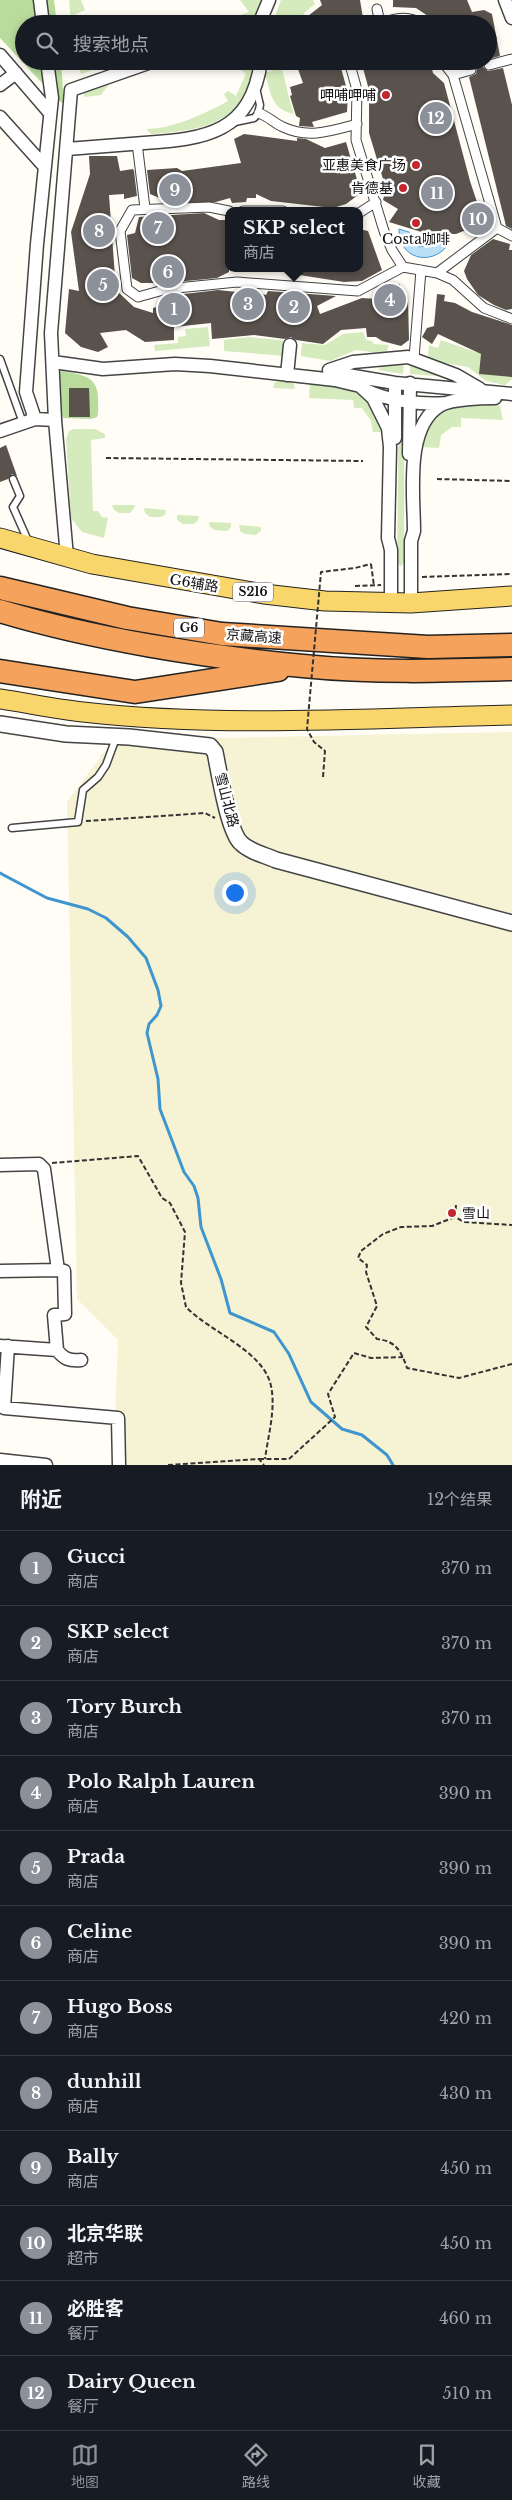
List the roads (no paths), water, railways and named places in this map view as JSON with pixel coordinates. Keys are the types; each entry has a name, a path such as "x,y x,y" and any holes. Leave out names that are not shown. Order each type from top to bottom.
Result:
{"highway":[{"name":"京藏高速","path":"0,588 127,618 222,634 428,647 512,645"},
{"path":"0,611 125,640 304,667 429,671 512,669"},
{"path":"381,645 512,629"},
{"path":"0,671 135,692 304,667"}],"main road":[{"name":"G6辅路","path":"0,538 68,557 154,576 264,594 325,601 411,603 512,596"},
{"path":"0,699 82,712 161,718 322,719 512,715"}],"street":[{"path":"40,0 42,15"},
{"path":"263,15 269,0"},
{"path":"505,0 512,18"},
{"path":"377,9 378,15"},
{"path":"0,55 50,113"},
{"path":"497,63 512,59"},
{"path":"29,421 26,392 52,98 48,70"},
{"path":"68,557 54,420 51,333 71,90 128,70"},
{"path":"67,149 198,138 213,134 231,122 245,108 256,85 259,70"},
{"path":"351,70 357,90 356,140 392,250 403,266"},
{"path":"449,70 453,75 497,228 512,236"},
{"path":"453,75 471,70"},
{"path":"0,86 16,73"},
{"path":"259,113 272,118 281,126 299,133 322,134 357,124"},
{"path":"0,117 45,167"},
{"path":"137,144 145,208"},
{"path":"363,210 376,202"},
{"path":"225,210 209,207 132,210 120,230 127,289 138,297 167,289 237,282 358,291 403,266 437,273 453,280 484,308 512,318"},
{"path":"437,273 497,228"},
{"path":"414,358 421,270"},
{"path":"288,372 290,345"},
{"path":"52,357 96,363 192,358 335,380 360,386 376,395 395,399 446,404 493,398 512,402"},
{"path":"324,372 353,362 414,358 456,374 484,392"},
{"path":"288,372 303,370 341,373 396,382 512,394"},
{"path":"391,550 396,539 396,382"},
{"path":"410,383 408,533 411,541"},
{"path":"360,386 373,398 388,428 390,447 388,538 391,550 391,603"},
{"path":"411,603 411,541 414,532 414,457 420,432 427,418 446,404"},
{"path":"0,431 29,421 54,420"},
{"name":"雪山北路","path":"0,724 66,734 116,736 210,746 215,752 232,824 239,842 249,849 276,860 512,923"},
{"path":"0,1165 39,1164 44,1169 58,1270"},
{"path":"0,1271 64,1271 66,1314 54,1315 57,1350 62,1357 70,1361 80,1360"},
{"path":"57,1350 4,1346 2,1410 118,1418 118,1465"},
{"path":"0,1460 46,1465"}],"lane":[{"path":"231,122 254,118 259,113 260,105 256,85"},
{"path":"0,359 29,421"},
{"path":"13,480 20,496 13,507 31,546"},
{"path":"12,828 78,822 83,790 98,777 106,765 116,736"}],"water":[{"path":"399,229 412,233 413,241 419,247 433,244 437,236 449,238 447,246 432,256 416,256 409,253 404,247 400,239"}],"waterway":[{"path":"0,873 47,898 88,909 106,918 128,937 146,958 158,990 161,1006 157,1015 149,1024 147,1033 158,1079 160,1109 184,1172 194,1186 198,1198 201,1227 221,1279 230,1313 274,1332 289,1354 311,1402 342,1429 362,1435 387,1455 393,1465"}],"place":[{"name":"呷哺呷哺","path":"386,95"},
{"name":"Dairy Queen","path":"436,118"},
{"name":"亚惠美食广场","path":"416,165"},
{"name":"肯德基","path":"403,188"},
{"name":"Bally","path":"175,190"},
{"name":"必胜客","path":"437,193"},
{"name":"北京华联","path":"478,219"},
{"name":"Costa咖啡","path":"416,223"},
{"name":"Hugo Boss","path":"158,228"},
{"name":"dunhill","path":"99,231"},
{"name":"Celine","path":"168,272"},
{"name":"Prada","path":"103,285"},
{"name":"Polo Ralph Lauren","path":"390,300"},
{"name":"Tory Burch","path":"248,304"},
{"name":"SKP select","path":"294,307"},
{"name":"Gucci","path":"174,309"},
{"name":"雪山","path":"452,1213"}]}
